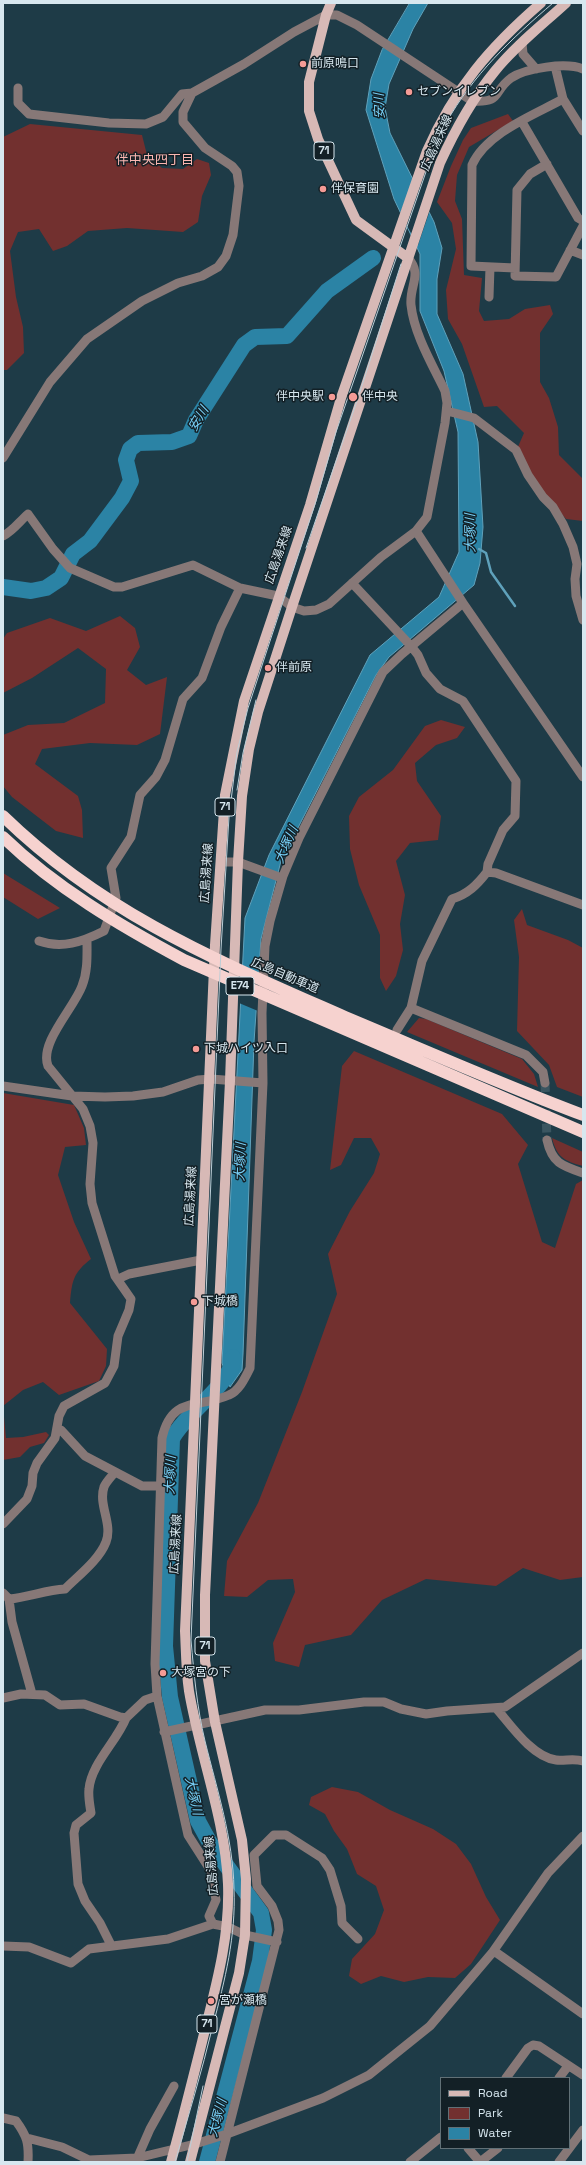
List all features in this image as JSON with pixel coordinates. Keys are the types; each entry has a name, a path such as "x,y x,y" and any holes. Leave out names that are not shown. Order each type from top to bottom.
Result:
{"highway":[{"name":"広島自動車道","path":"3,816 26,839 82,883 129,914 189,947 416,1047 583,1114"},
{"name":"E74","path":"3,837 47,875 75,896 122,927 184,960 583,1132"}],"main road":[{"name":"71","path":"331,3 326,15 309,82 309,111 318,139 356,220 408,258"},
{"name":"広島湯来線","path":"171,2162 221,1969 228,1927 228,1884 217,1809 191,1725 185,1631 197,1392 201,1260 211,1079 215,945 225,795 244,701 278,596 310,505 341,398 417,179 440,122 458,91 480,62 517,23 541,3"},
{"name":"広島湯来線","path":"190,2162 199,2143 239,1973 250,1936 246,1907 246,1879 240,1832 215,1722 205,1661 205,1595 216,1401 215,1372 232,1081 238,862 242,796 249,749 258,712 292,607 440,163 456,129 472,101 495,70 566,3"}],"street":[{"path":"18,88 18,103 29,114 109,123 146,124 163,117 182,94 192,93 326,15 337,15 384,41 472,101 485,102 495,98 512,78 536,69 555,66 572,66 583,69"},
{"path":"522,43 523,54 536,69"},
{"path":"555,66 563,99 583,132"},
{"path":"3,458 50,382 86,339 142,301 178,283 202,276 218,267 226,256 233,235 239,186 237,172 232,166 205,148 183,122 183,112 192,93"},
{"path":"515,268 471,266 472,165 477,155 485,145 494,138 563,99"},
{"path":"522,122 578,218 583,221"},
{"path":"547,164 530,174 517,190 515,276 556,277 583,226"},
{"path":"570,250 583,255"},
{"path":"3,536 12,532 17,524 28,514 68,565 105,584 122,587 193,565 240,588 278,596 292,607 304,610 316,610 329,604 381,557 416,531 427,517 449,411 445,391 413,320 411,302 416,271 415,265 408,258"},
{"path":"489,297 490,267"},
{"path":"449,411 474,418 516,450 528,475 543,497 553,506 573,547 577,564 575,579 576,596 583,620"},
{"path":"416,531 461,600 583,777"},
{"path":"352,583 410,645 418,655 426,673 440,689 464,701 516,781 515,816 503,830 488,864 487,872 476,886 462,896 452,899 422,961 410,1008 397,1030"},
{"path":"39,940 50,945 71,944 88,940 104,931 116,898 111,868 131,837 140,795 159,772 183,699 202,678 221,627 240,588"},
{"path":"213,1924 209,1916 216,1900 211,1871 188,1835 157,1696 155,1664 162,1438 165,1424 174,1413 184,1406 216,1401 230,1395 242,1383 250,1368 265,946 281,876 383,672 410,645 461,600"},
{"path":"221,862 238,862 281,876"},
{"path":"487,872 496,873 583,905"},
{"path":"3,1524 27,1499 35,1468 56,1438 59,1416 64,1406 105,1383 114,1366 118,1336 129,1310 131,1299 118,1279 92,1203 90,1184 93,1143 90,1126 83,1109 48,1066 45,1058 49,1045 82,987 86,974 88,940"},
{"path":"410,1008 526,1055 543,1072 545,1083"},
{"path":"3,1086 72,1096 133,1096 163,1092 198,1080 211,1079 260,1083"},
{"path":"547,1140 550,1154 563,1167 583,1173"},
{"path":"118,1279 129,1274 201,1260"},
{"path":"57,1428 61,1430 85,1456 142,1486 161,1486"},
{"path":"32,1694 6,1596 28,1597 45,1590 65,1588 100,1553 106,1542 108,1530 103,1498 104,1487 115,1472"},
{"path":"165,1732 191,1725 215,1722 265,1710 299,1710 364,1702 384,1702 401,1709 426,1714 505,1707 583,1653"},
{"path":"3,1698 32,1694 45,1695 60,1705 84,1704 126,1718"},
{"path":"111,1945 100,1923 85,1902 78,1884 74,1833 76,1825 91,1813 89,1788 92,1776 111,1742 121,1730 126,1718 145,1700 157,1696"},
{"path":"496,1708 523,1741 540,1753 555,1760 576,1759 583,1762"},
{"path":"220,2162 224,2135 275,1942 278,1921 272,1906 257,1886 254,1855 274,1835 286,1835 322,1858 330,1870 341,1906 342,1923 358,1939"},
{"path":"27,2138 62,2147 89,2160 136,2160 224,2135 323,2098 369,2075 430,2026 494,1951 548,1873 583,1836"},
{"path":"3,1946 28,1947 71,1962 90,1949 111,1945 168,1939 213,1924 228,1927 250,1936 275,1942"},
{"path":"494,1951 583,2014"},
{"path":"507,2077 528,2048 533,2045 539,2046 583,2075"},
{"path":"560,2077 568,2066"},
{"path":"136,2160 150,2129 174,2086"},
{"path":"3,2118 16,2121 27,2138 28,2162"},
{"path":"570,2147 583,2130"},
{"path":"410,2162 440,2138"},
{"path":"469,2149 480,2162 497,2149"},
{"path":"559,2162 569,2149"}],"green space":[{"path":"508,114 513,121 469,147 457,175 455,201 462,219 464,275 482,278 479,311 484,321 509,319 525,309 550,305 553,314 540,333 540,382 549,398 558,427 559,455 583,479 583,521 566,519 541,490 517,449 524,433 497,406 484,407 462,344 448,319 446,290 456,249 452,223 437,202 451,166 463,140 471,128"},
{"path":"30,124 142,135 147,155 162,168 183,169 197,159 209,163 211,175 202,196 198,222 183,232 127,228 88,231 67,246 53,251 39,229 18,232 10,251 16,297 23,327 24,353 7,370 3,370 3,137"},
{"path":"120,616 135,628 140,647 127,670 146,685 167,677 160,734 137,745 90,743 42,749 35,764 78,796 82,810 83,838 56,831 12,797 3,786 3,735 28,725 64,723 105,703 106,669 78,648 32,678 3,693 3,639 7,633 50,618 86,631"},
{"path":"441,720 465,727 457,738 436,745 415,763 417,781 441,816 438,840 410,843 396,861 405,895 400,924 403,950 396,976 386,991 380,978 380,935 359,885 350,849 349,816 359,797 393,770 425,726"},
{"path":"3,873 60,908 38,919 3,897"},
{"path":"522,909 527,925 568,940 583,948 583,1097 557,1087 549,1065 517,1031 519,957 514,920"},
{"path":"419,1018 426,1019 522,1059 534,1074 538,1087 407,1032"},
{"path":"354,1051 502,1114 528,1145 518,1164 542,1242 555,1248 576,1184 583,1180 583,1577 560,1580 523,1568 496,1586 426,1579 382,1600 351,1635 305,1645 299,1667 275,1661 273,1643 295,1592 293,1579 268,1580 247,1597 224,1596 227,1561 258,1503 302,1392 337,1294 328,1254 350,1211 374,1173 380,1154 371,1138 354,1138 341,1165 330,1170 342,1066"},
{"path":"3,1093 74,1105 84,1128 86,1145 65,1147 58,1175 74,1222 91,1259 80,1269 74,1278 70,1303 107,1349 106,1366 99,1381 59,1395 43,1382 23,1390 3,1406"},
{"path":"552,1138 583,1152 583,1166 562,1157 556,1150"},
{"path":"3,1406 6,1438 23,1437 46,1432 49,1435 44,1443 30,1447 20,1457 3,1460"},
{"path":"332,1787 358,1792 390,1810 433,1829 456,1844 471,1864 486,1897 500,1920 471,1964 455,1978 428,1977 404,1982 381,1976 361,1984 349,1976 352,1959 375,1934 384,1910 376,1886 357,1874 347,1849 334,1831 325,1814 309,1805 311,1797"}],"water":[{"path":"410,3 428,3 413,29 389,84 385,108 390,133 434,222 442,248 437,279 437,314 463,374 478,442 483,527 480,563 474,585 389,657 376,675 281,861 261,939 254,1042 242,1370 230,1387 222,1363 245,918 269,855 370,655 439,597 459,552 458,432 444,371 420,311 420,254 394,199 366,110 371,79 382,50"}],"pier":[{"path":"414,177 430,210 418,245 400,214"},
{"path":"241,968 261,977 258,1011 239,1003"}],"waterway":[{"name":"安川","path":"3,587 31,591 46,588 61,578 73,554 90,541 122,498 131,481 126,460 130,449 138,443 172,442 189,436 196,420 244,345 255,337 287,336 327,291 373,258"},
{"path":"479,549 486,553 491,572 515,606"},
{"name":"大塚川","path":"207,2162 260,1961 264,1930 261,1913 210,1843 198,1821 170,1697 165,1646 172,1439 187,1419 225,1378 231,1367 233,1357"}],"tunnel":[{"path":"545,1083 547,1140"}],"tram line":[{"path":"175,2162 200,2077 222,1991 229,1958 234,1906 231,1851 224,1814 200,1716 191,1640 221,949 229,817 237,752 248,708 316,501 336,432 428,166 441,134 446,123 468,89 481,73 522,30 553,3"},
{"path":"306,548 358,398 401,264"},
{"path":"237,790 243,753 256,700"},
{"path":"187,2162 203,2086"}],"place":[{"name":"前原鳴口","path":"303,64"},
{"name":"セブンイレブン","path":"409,92"},
{"name":"伴保育園","path":"323,189"},
{"name":"伴中央駅","path":"332,397"},
{"name":"伴中央","path":"353,397"},
{"name":"伴前原","path":"268,668"},
{"name":"下城ハイツ入口","path":"196,1049"},
{"name":"下城橋","path":"194,1302"},
{"name":"大塚宮の下","path":"163,1673"},
{"name":"宮が瀬橋","path":"211,2001"}],"district":[{"name":"伴中央四丁目","path":"155,160"}]}
